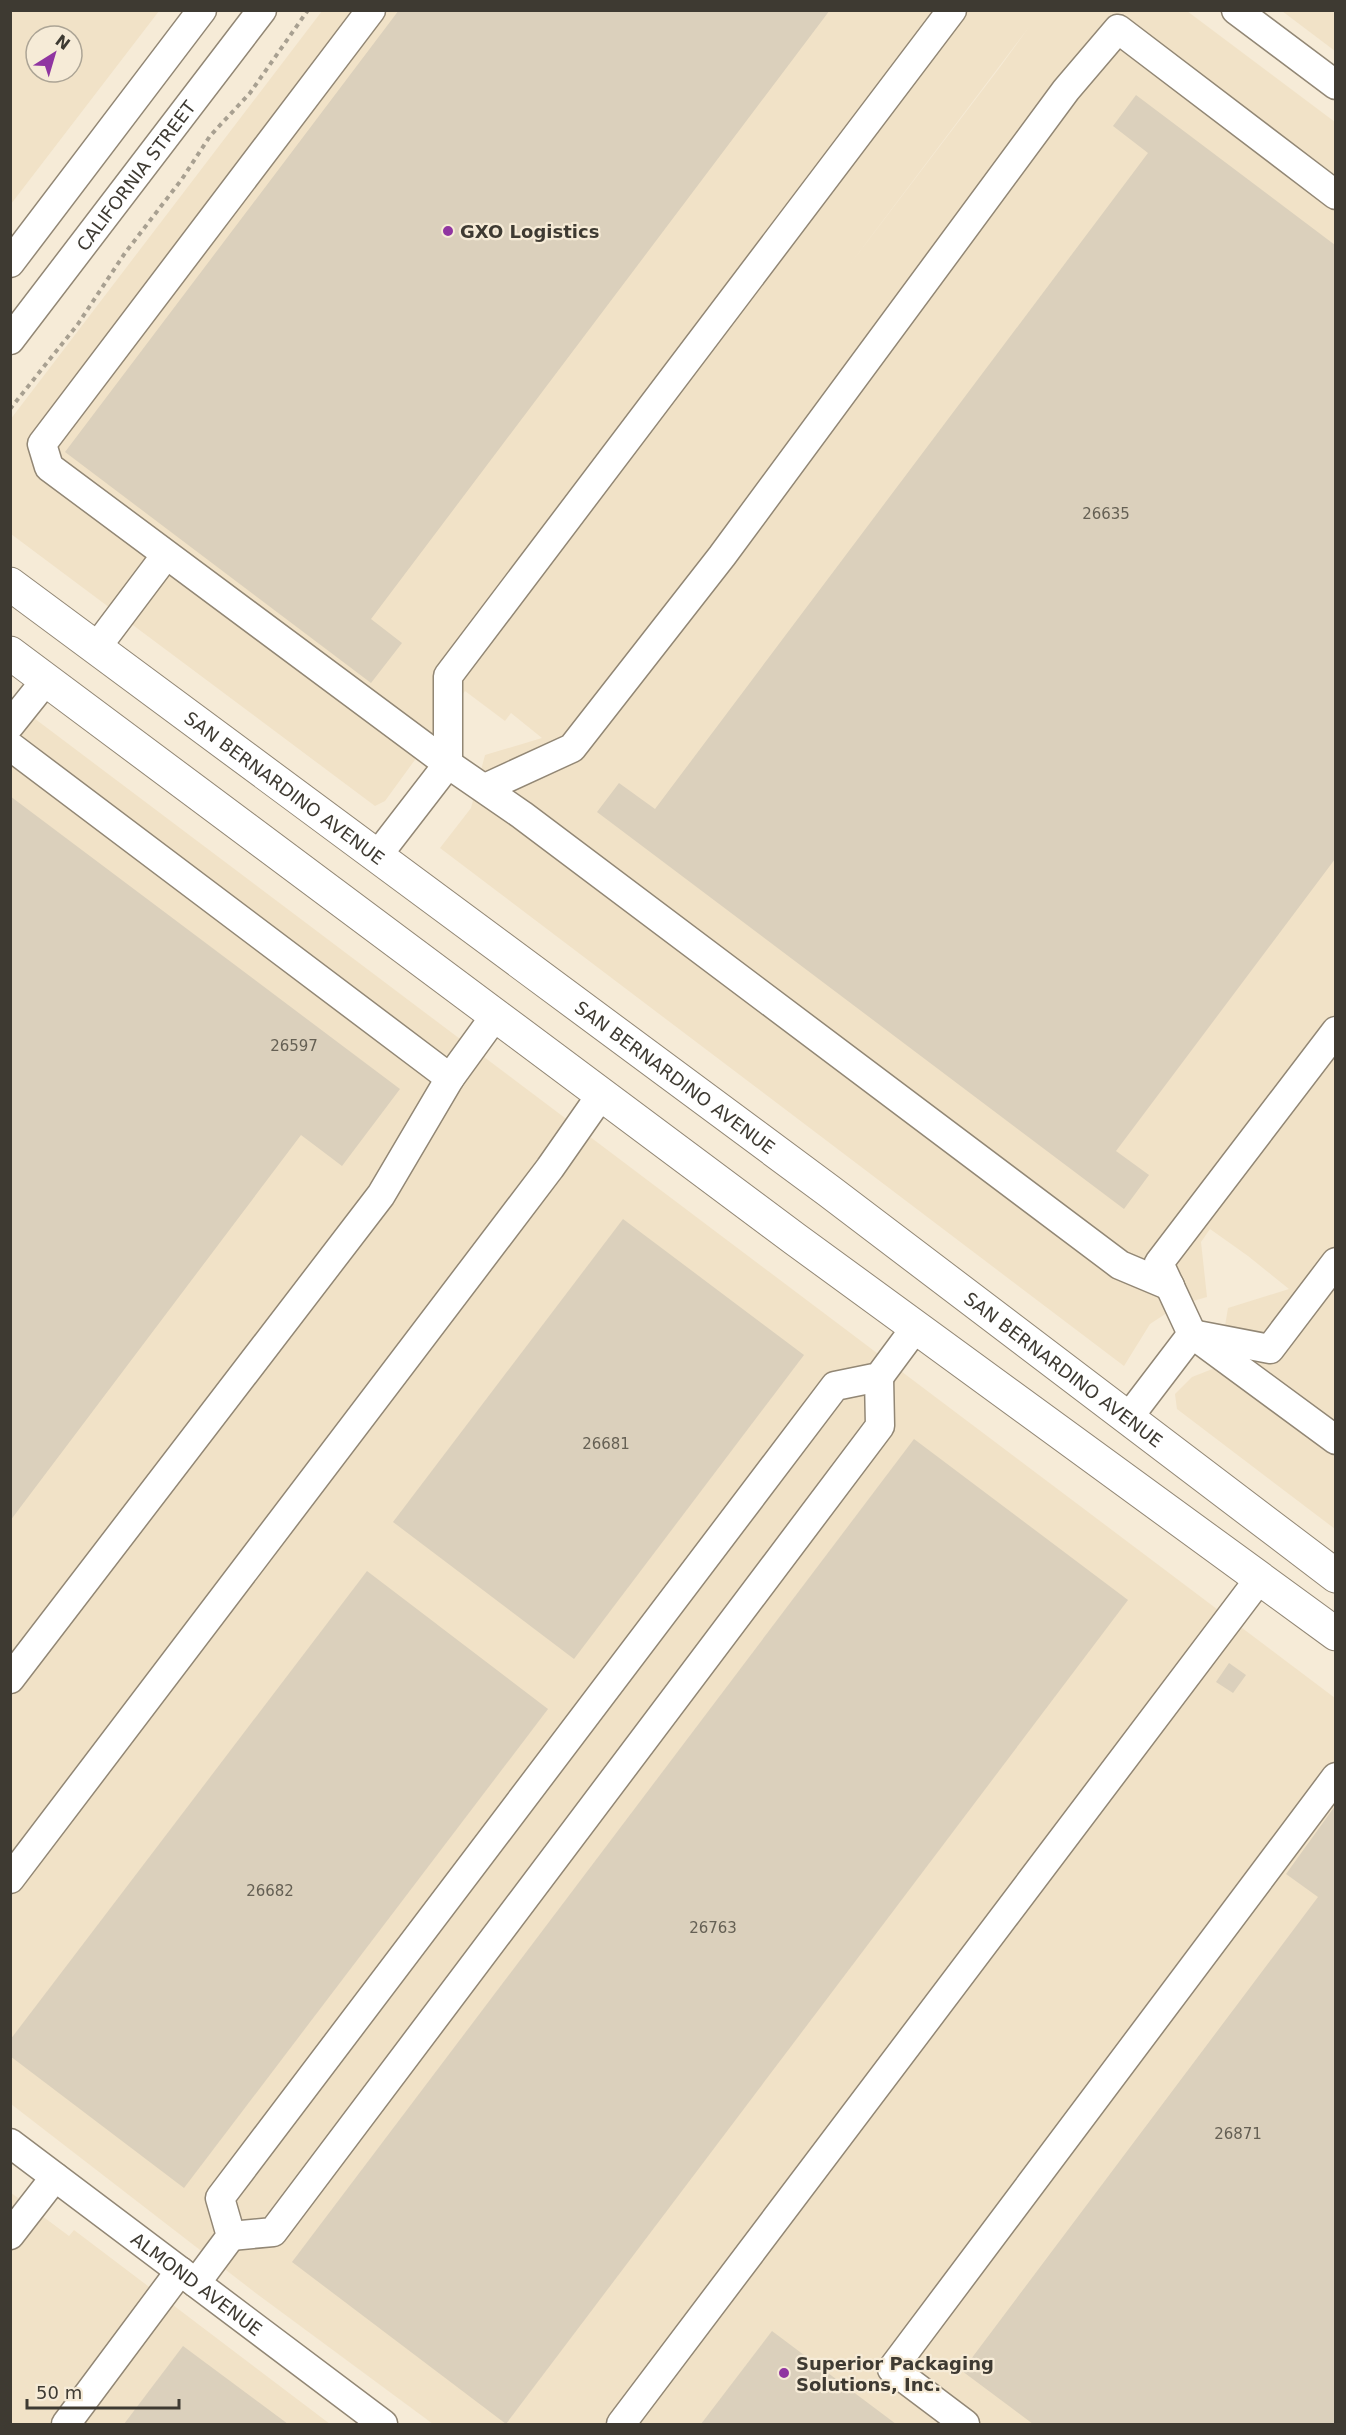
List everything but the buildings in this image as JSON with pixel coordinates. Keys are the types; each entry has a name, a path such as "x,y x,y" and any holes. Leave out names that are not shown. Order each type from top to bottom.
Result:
{"main road":[{"name":"SAN BERNARDINO AVENUE","path":"10,584 838,1198 1335,1576"},
{"path":"10,653 601,1095 1335,1634"}],"street":[{"path":"10,263 202,10"},
{"name":"CALIFORNIA STREET","path":"10,340 262,10"},
{"path":"371,10 42,444 49,467 448,764 485,788 1120,1264 1170,1286"},
{"path":"377,856 448,764 448,676 952,10"},
{"path":"1236,10 1335,86"},
{"path":"485,788 572,748 722,556 1066,90 1125,20 1335,195"},
{"path":"96,648 166,555"},
{"path":"10,725 46,680"},
{"path":"10,746 450,1078"},
{"path":"10,1679 381,1195 450,1078 495,1016"},
{"path":"1335,1031 1159,1263 1192,1334 1335,1440"},
{"path":"10,1879 550,1168 601,1095"},
{"path":"1192,1334 1270,1348 1335,1262"},
{"path":"66,2424 188,2277 231,2236 273,2232 880,1426 879,1377 916,1327"},
{"path":"1128,1418 1192,1334"},
{"path":"231,2236 220,2198 235,2178 835,1386 879,1377"},
{"path":"621,2424 1260,1578"},
{"path":"965,2424 891,2369 1335,1777"},
{"name":"ALMOND AVENUE","path":"10,2143 382,2424"},
{"path":"10,2235 56,2177"}],"path":[{"path":"10,409 78,324 125,253 182,179 210,136 250,93 308,10"}],"shaded area":[{"path":"10,11 159,11 11,204"},
{"path":"322,11 1187,11 1335,122 1335,1529 1177,1409 1175,1394 1192,1377 1215,1368 1228,1308 1289,1289 1210,1229 1201,1242 1207,1297 1179,1305 1150,1324 1124,1366 440,848 471,808 485,755 542,738 511,713 505,721 465,691 385,801 375,806 11,534 10,420","holes":["1029,27 1000,67 848,267"]},
{"path":"1282,11 1335,11 1335,51"},
{"path":"10,700 1335,1698 1335,2424 433,2424 257,2294 11,2104"},
{"path":"10,2192 69,2236 74,2230 330,2424 11,2424"}],"place":[{"name":"GXO Logistics","path":"448,231"},
{"name":"Superior Packaging Solutions, Inc.","path":"784,2373"}]}
